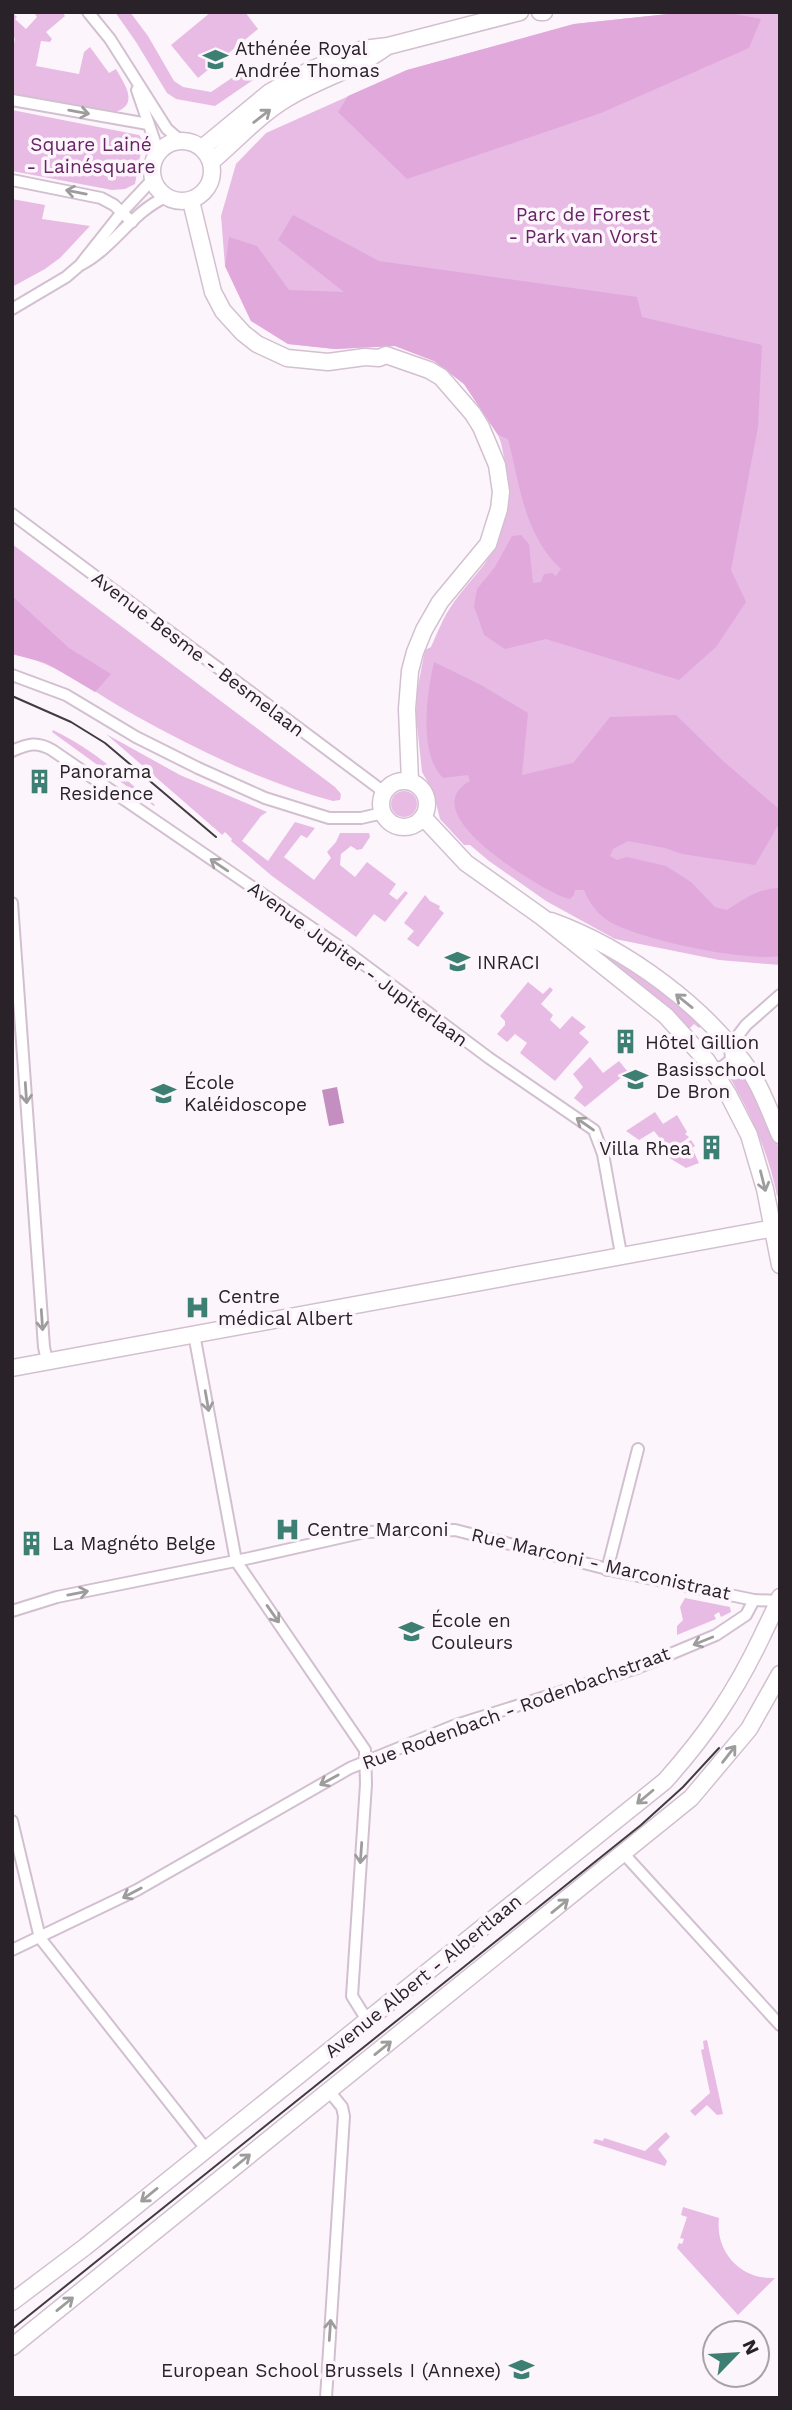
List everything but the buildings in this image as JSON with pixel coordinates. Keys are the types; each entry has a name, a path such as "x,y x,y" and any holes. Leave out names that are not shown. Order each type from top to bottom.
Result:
{"main road":[{"path":"207,155 286,99 368,61 388,46 520,12"},
{"path":"181,141 192,142 207,155 213,172 206,190 191,201 183,202 166,197 158,189 152,167 162,149 181,141"},
{"path":"191,201 213,292 223,310 243,333 257,344 287,358 328,362 379,358 437,386 449,388 473,414 498,465 499,509 488,544 433,612 415,652 410,671 407,709 410,781"},
{"path":"410,781 417,784 426,796 426,810 423,817 412,826 404,827 391,822 383,813 382,800 384,792 395,782 410,781"},
{"path":"423,817 466,863 542,917 666,1016 712,1068 749,1135 776,1227 780,1265"},
{"path":"542,917 618,952 695,1009 730,1046 756,1081 780,1135"},
{"path":"12,1368 776,1227"},
{"name":"Avenue Albert - Albertlaan","path":"12,2302 85,2247 596,1838 664,1780 724,1707 748,1666 779,1599"},
{"name":"Avenue Albert - Albertlaan","path":"12,2347 691,1798 749,1729 780,1674"}],"street":[{"path":"88,12 110,39 167,129 181,141"},
{"path":"132,74 156,145 156,157"},
{"path":"12,100 148,124"},
{"path":"12,309 66,277 80,265 153,178"},
{"path":"12,180 94,196 107,201 132,222"},
{"path":"80,265 98,256 156,201 166,197"},
{"name":"Avenue Besme - Besmelaan","path":"12,514 384,792"},
{"path":"12,675 66,695 136,737 265,798 329,818 361,818 383,813"},
{"name":"Avenue Jupiter - Jupiterlaan","path":"12,751 35,743 52,750 317,931 489,1058 594,1130 603,1154 621,1255"},
{"path":"12,903 47,1361"},
{"path":"712,1068 722,1067 731,1060 730,1046 751,1020 780,995"},
{"path":"194,1334 236,1561 365,1750 367,1760 352,1996 367,2020"},
{"path":"607,1570 638,1449"},
{"name":"Rue Marconi - Marconistraat","path":"12,1611 57,1597 365,1532 442,1530 455,1530 607,1570 754,1600 779,1599"},
{"name":"Rue Rodenbach - Rodenbachstraat","path":"12,1950 137,1890 367,1760 468,1721 637,1668 705,1640 732,1626 746,1615 754,1600"},
{"path":"12,1821 40,1938 206,2149"},
{"path":"624,1854 780,2025"},
{"path":"326,2398 344,2116 342,2107 329,2091"}],"green space":[{"path":"12,12 17,17 15,19 26,29 37,17 37,12 62,12 65,16 46,32 52,39 50,42 41,41 36,66 79,74 84,52 90,47 109,73 116,69 128,94 126,105 112,113 12,94 15,38 12,37"},
{"path":"115,12 130,12 148,36 174,81 183,87 211,92 248,67 259,76 215,106 176,99 167,93"},
{"path":"211,12 245,12 258,29 198,78 171,45"},
{"name":"Parc de Forest - Park van Vorst","path":"687,12 780,12 780,965 719,960 615,939 546,901 470,845 464,845 440,819 433,791 422,772 416,716 417,691 425,650 431,647 450,608 493,551 503,526 500,521 508,495 507,471 498,435 464,384 434,361 395,346 335,349 288,344 251,321 225,266 221,216 236,164 266,133 407,70 574,24"},
{"name":"Square Lainé - Lainésquare","path":"12,110 139,135 143,141 135,184 125,189 112,190 12,171"},
{"path":"12,199 45,205 42,219 90,226 60,258 12,287"},
{"path":"12,544 335,787 341,794 340,800 333,801 282,785 232,764 160,729 46,664 12,654"},
{"path":"53,730 94,754 155,805 52,732"},
{"path":"106,734 180,775 267,812 242,841 268,861 295,822 315,828 307,838 301,835 284,857 314,880 331,858 327,852 340,833 369,833 370,837 362,849 357,850 351,846 341,854 340,865 355,877 367,862 396,884 389,894 397,900 405,891 408,893 385,922 374,914 356,937 272,876 231,841 225,832 222,835"},
{"path":"404,791 413,795 417,804 413,813 404,817 395,813 391,804 395,795"},
{"path":"425,895 440,906 439,909 444,913 418,947 407,939 414,931 404,923"},
{"path":"614,957 641,973 702,1025 699,1028 694,1024 689,1029 646,988 607,959"},
{"path":"528,982 543,994 550,987 553,990 541,1004 553,1015 550,1020 560,1029 572,1016 586,1027 579,1033 589,1042 555,1081 520,1053 527,1043 515,1034 507,1042 497,1034 505,1025 500,1016"},
{"path":"590,1057 603,1073 619,1061 628,1072 585,1107 574,1098 583,1087 573,1074"},
{"path":"736,1066 755,1093 777,1141 781,1167 780,1195 777,1196 758,1134 729,1076 729,1072"},
{"path":"655,1112 663,1124 677,1115 689,1137 683,1142 684,1144 691,1140 699,1163 686,1168 666,1156 671,1152 654,1131 639,1140 626,1131"},
{"path":"685,1598 730,1607 731,1612 721,1617 719,1612 714,1615 716,1619 677,1635 677,1626 683,1620 680,1607"},
{"path":"707,2040 723,2114 717,2115 707,2105 695,2116 690,2111 710,2093 701,2050 704,2049 703,2041"},
{"path":"666,2132 670,2137 658,2149 667,2161 665,2166 593,2143 595,2139 603,2141 604,2138 645,2151"},
{"path":"683,2207 719,2218 721,2242 733,2262 741,2269 751,2274 775,2278 738,2315 677,2248 684,2239 680,2238 687,2217 681,2215"}],"shaded area":[{"path":"687,12 725,12 761,19 749,48 601,113 407,179 338,112 348,96 407,70 574,24"},
{"path":"293,215 379,261 637,297 642,317 762,345 758,427 731,570 746,602 716,647 679,680 546,639 505,649 484,635 474,606 477,589 495,567 512,536 521,535 529,544 533,583 541,582 544,574 552,573 556,576 561,569 549,556 531,525 508,439 498,435 464,384 434,361 395,346 335,349 288,344 251,321 225,266 229,237 257,246 289,290 344,292 278,240"},
{"path":"12,596 69,648 111,674 95,692 46,663 12,654"},
{"path":"434,662 481,685 528,713 522,775 573,763 610,717 676,715 722,760 780,810 780,822 755,865 682,854 628,841 613,849 610,856 617,860 627,857 666,866 691,882 715,907 727,910 758,892 780,888 780,956 743,956 718,952 665,941 621,927 599,914 584,890 575,890 570,899 563,897 529,879 485,847 467,829 456,811 456,795 470,781 468,775 443,778 430,754 426,722"},
{"path":"337,1087 344,1123 329,1126 322,1090"}],"tram line":[{"path":"12,696 71,722 105,743 216,837"},
{"path":"12,2329 641,1825 683,1787 719,1748"}],"place":[{"name":"Athénée Royal Andrée Thomas","path":"215,59"},
{"name":"Panorama Residence","path":"39,782"},
{"name":"INRACI","path":"457,962"},
{"name":"Hôtel Gillion","path":"625,1042"},
{"name":"Basisschool De Bron","path":"636,1080"},
{"name":"École Kaléidoscope","path":"164,1093"},
{"name":"Villa Rhea","path":"711,1148"},
{"name":"Centre médical Albert","path":"198,1307"},
{"name":"Centre Marconi","path":"287,1529"},
{"name":"La Magnéto Belge","path":"32,1543"},
{"name":"École en Couleurs","path":"411,1631"},
{"name":"European School Brussels I (Annexe)","path":"521,2370"}]}
